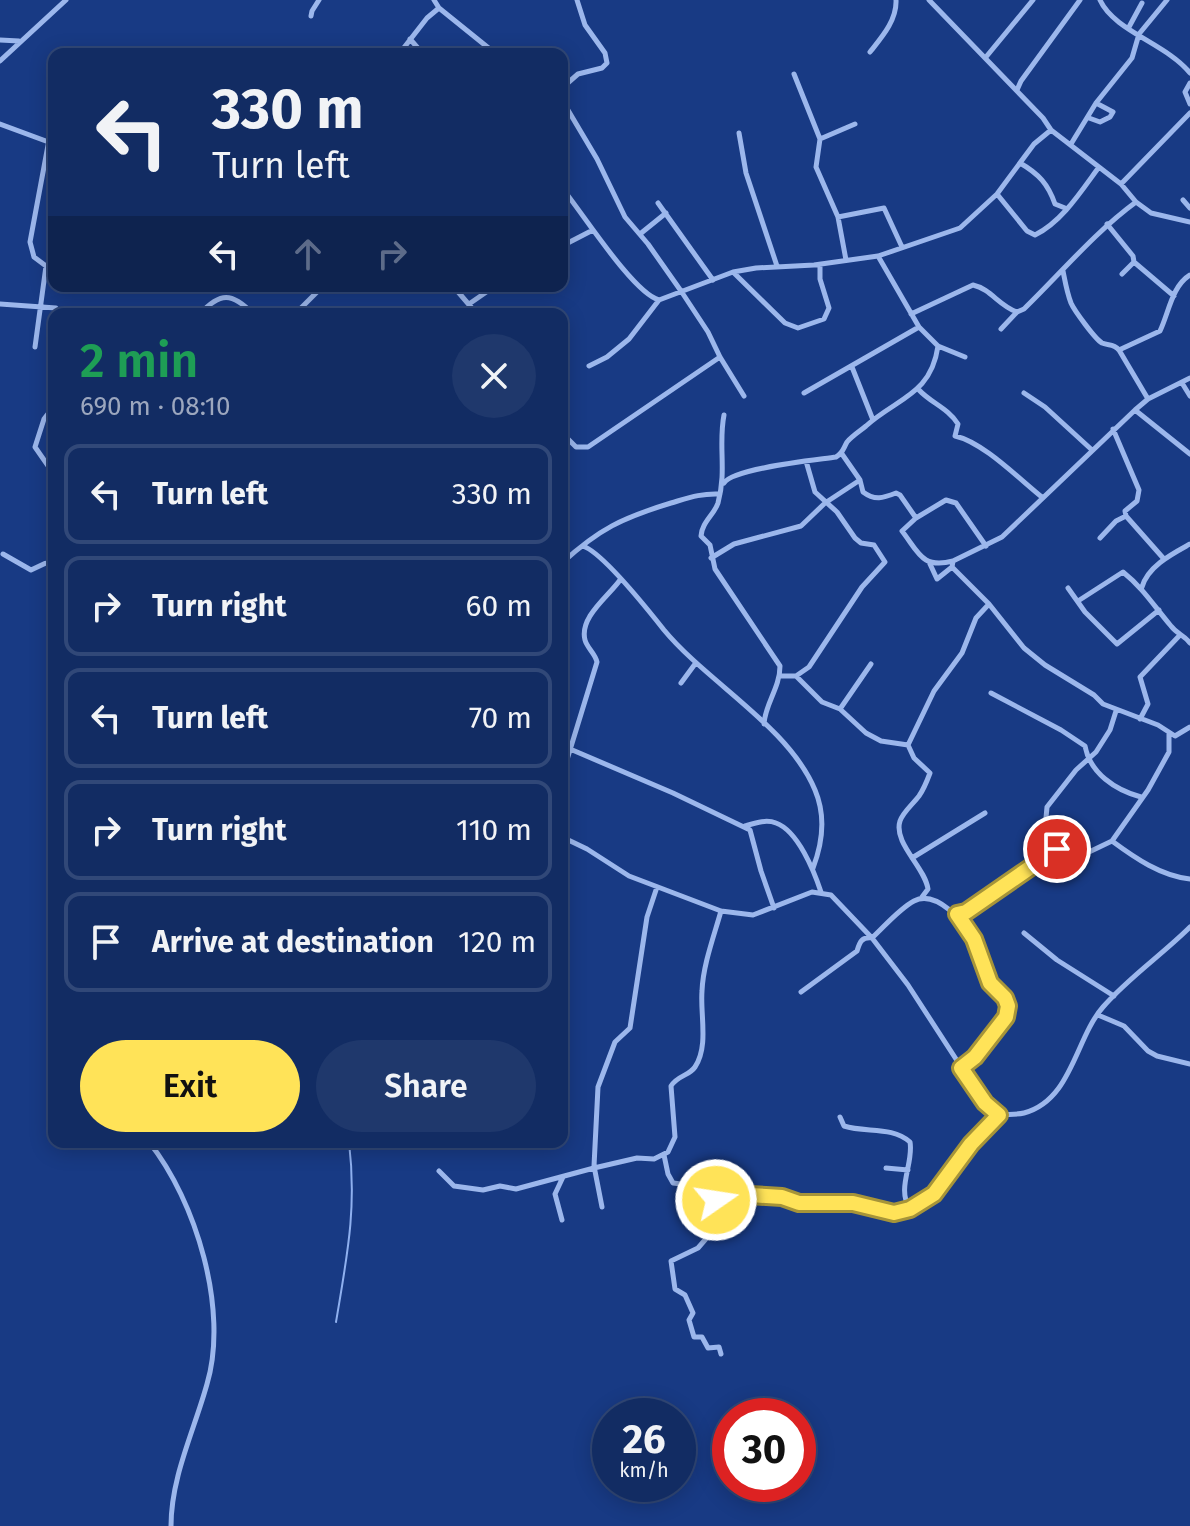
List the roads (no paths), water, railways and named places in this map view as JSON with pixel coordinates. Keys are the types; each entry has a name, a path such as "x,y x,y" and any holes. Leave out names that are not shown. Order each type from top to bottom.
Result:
{"street":[{"path":"0,61 66,0"},
{"path":"311,16 319,0"},
{"path":"434,0 439,8 489,48"},
{"path":"568,83 578,74 602,68 607,63 605,53 585,25 577,0"},
{"path":"870,52 887,31 896,0"},
{"path":"929,0 1017,90 1051,130 1121,184 1136,202 1151,213 1190,222"},
{"path":"986,57 1033,0"},
{"path":"1017,90 1080,0"},
{"path":"1100,0 1107,13 1155,43 1190,73"},
{"path":"1071,144 1096,103 1132,58 1139,34 1167,0"},
{"path":"1129,27 1143,2 1157,9"},
{"path":"403,48 439,8"},
{"path":"410,39 418,48"},
{"path":"0,40 20,41"},
{"path":"794,74 820,139 816,167 838,217 846,260"},
{"path":"1190,83 1185,92 1190,104"},
{"path":"1089,118 1103,121 1113,112 1096,103"},
{"path":"568,110 597,159 620,209 681,291 744,396"},
{"path":"1121,184 1190,113"},
{"path":"0,124 48,141"},
{"path":"820,139 855,124"},
{"path":"589,366 607,357 629,339 657,300 681,291 733,272 878,256 960,228 997,194 1034,144 1051,130"},
{"path":"739,133 746,173 777,267"},
{"path":"35,347 46,266 34,257 30,242 48,160"},
{"path":"1020,163 1037,173 1047,184 1055,204 1066,208"},
{"path":"997,194 1027,231 1035,235 1066,208 1099,167"},
{"path":"568,196 593,230 657,300"},
{"path":"1183,200 1190,208"},
{"path":"1001,329 1107,224 1136,202"},
{"path":"658,203 713,280"},
{"path":"838,217 884,208 902,247"},
{"path":"640,234 666,213"},
{"path":"1107,224 1127,245 1134,262 1174,296"},
{"path":"568,242 593,230"},
{"path":"878,256 919,327 938,346 965,357"},
{"path":"1122,274 1134,262"},
{"path":"733,272 785,323 798,328 824,319 829,308 820,279 820,264"},
{"path":"1063,270 1071,305 1086,328 1102,343 1114,345 1119,350 1148,399"},
{"path":"1119,350 1160,331 1180,282 1190,275"},
{"path":"911,314 973,285 983,288 1004,307 1017,312"},
{"path":"301,308 317,292"},
{"path":"458,292 472,308"},
{"path":"469,304 486,292"},
{"path":"207,308 219,298 228,296 247,308"},
{"path":"0,304 56,308"},
{"path":"804,393 919,327"},
{"path":"842,454 849,440 873,420 919,390 936,360 938,346"},
{"path":"568,439 576,447 588,447 720,357"},
{"path":"852,367 873,420"},
{"path":"930,563 937,579 953,564 1002,537 1148,399 1190,378"},
{"path":"1182,383 1190,396"},
{"path":"919,390 930,402 955,418 958,424 955,436 985,450 1043,498"},
{"path":"1024,393 1045,407 1092,450"},
{"path":"1135,410 1190,454"},
{"path":"48,414 35,447 48,466"},
{"path":"724,415 721,430 724,437 724,483"},
{"path":"1113,429 1139,490 1137,501 1125,511 1126,516 1164,559"},
{"path":"764,725 764,714 780,676 780,666 742,612 711,558 710,545 701,536 702,527 717,507 728,477 842,454"},
{"path":"842,454 860,480 863,492 881,499 896,493 916,518"},
{"path":"780,676 796,676 809,667 862,587 885,562 874,545 861,543 837,512 815,492 806,461"},
{"path":"711,558 734,544 801,526 825,503 860,480"},
{"path":"568,558 593,536 626,517 693,495 720,494"},
{"path":"953,564 937,565 922,559 902,531 916,518 946,500 956,503 986,546"},
{"path":"1100,538 1116,521 1126,516"},
{"path":"1142,587 1144,579 1164,559 1190,544"},
{"path":"583,546 596,554 648,608 695,664 729,690 795,756 814,787 822,809 819,853 813,868"},
{"path":"3,554 31,570 48,562"},
{"path":"953,564 1024,648 1116,710 1158,725 1175,736 1190,727"},
{"path":"1078,601 1120,572 1142,587 1190,643"},
{"path":"568,756 597,662 586,645 584,634 598,604 620,580"},
{"path":"614,589 627,588"},
{"path":"1068,588 1085,612 1117,644 1159,610"},
{"path":"908,745 934,691 962,653 976,618 989,604"},
{"path":"1140,719 1148,704 1140,677 1180,635"},
{"path":"681,683 695,664"},
{"path":"840,709 871,664"},
{"path":"796,676 822,702 840,709 866,733 881,741 908,745"},
{"path":"991,693 1085,746 1088,761 1108,783 1141,797"},
{"path":"1064,841 1046,818 1047,807 1076,770 1088,761 1110,730 1116,710"},
{"path":"1064,841 1089,852 1112,841 1148,790 1169,752 1169,733"},
{"path":"801,992 857,951 860,941 872,938 912,902 922,898 928,889 926,877 912,858 899,825 901,817 922,793 930,773 914,758 908,745"},
{"path":"570,749 752,833 774,908"},
{"path":"912,858 985,813"},
{"path":"744,827 765,821 775,822 787,829 813,868 821,892"},
{"path":"568,840 629,876 721,911 753,915 812,892 831,895 872,938 908,985 985,1103 999,1115 1021,1114 1052,1095 1065,1079 1098,1015 1114,996 1190,927"},
{"path":"957,914 966,912 1022,874 1064,841"},
{"path":"1112,841 1137,860 1180,879 1190,879"},
{"path":"602,1207 594,1168 593,1143 598,1087 615,1042 630,1028 647,917 657,887"},
{"path":"922,898 939,902 957,914 974,939 990,983 1005,998 1008,1011 975,1057 961,1068"},
{"path":"439,1171 454,1186 483,1190 500,1186 516,1189 637,1158 654,1159 664,1155 672,1147 675,1137 671,1086 675,1079 690,1073 697,1065 704,1022 701,993 721,911"},
{"path":"1024,933 1057,960 1114,996"},
{"path":"1098,1015 1124,1026 1157,1056 1190,1064"},
{"path":"664,1155 673,1183 705,1187 716,1193 733,1187 740,1188 750,1195 782,1197 799,1203 853,1203 894,1213 910,1209 934,1194 971,1144 999,1115"},
{"path":"840,1117 844,1126 859,1131 903,1135 910,1142 904,1193 910,1209"},
{"path":"153,1148 187,1204 209,1273 213,1329 208,1381 182,1460 171,1526"},
{"path":"886,1168 908,1170"},
{"path":"562,1220 555,1194 564,1176"},
{"path":"716,1193 717,1226 698,1248 671,1261 675,1289 685,1295 693,1313 689,1320 694,1337 701,1336 708,1348 718,1346 721,1354"}],"waterway":[{"path":"336,1322 351,1211 350,1148"}]}
